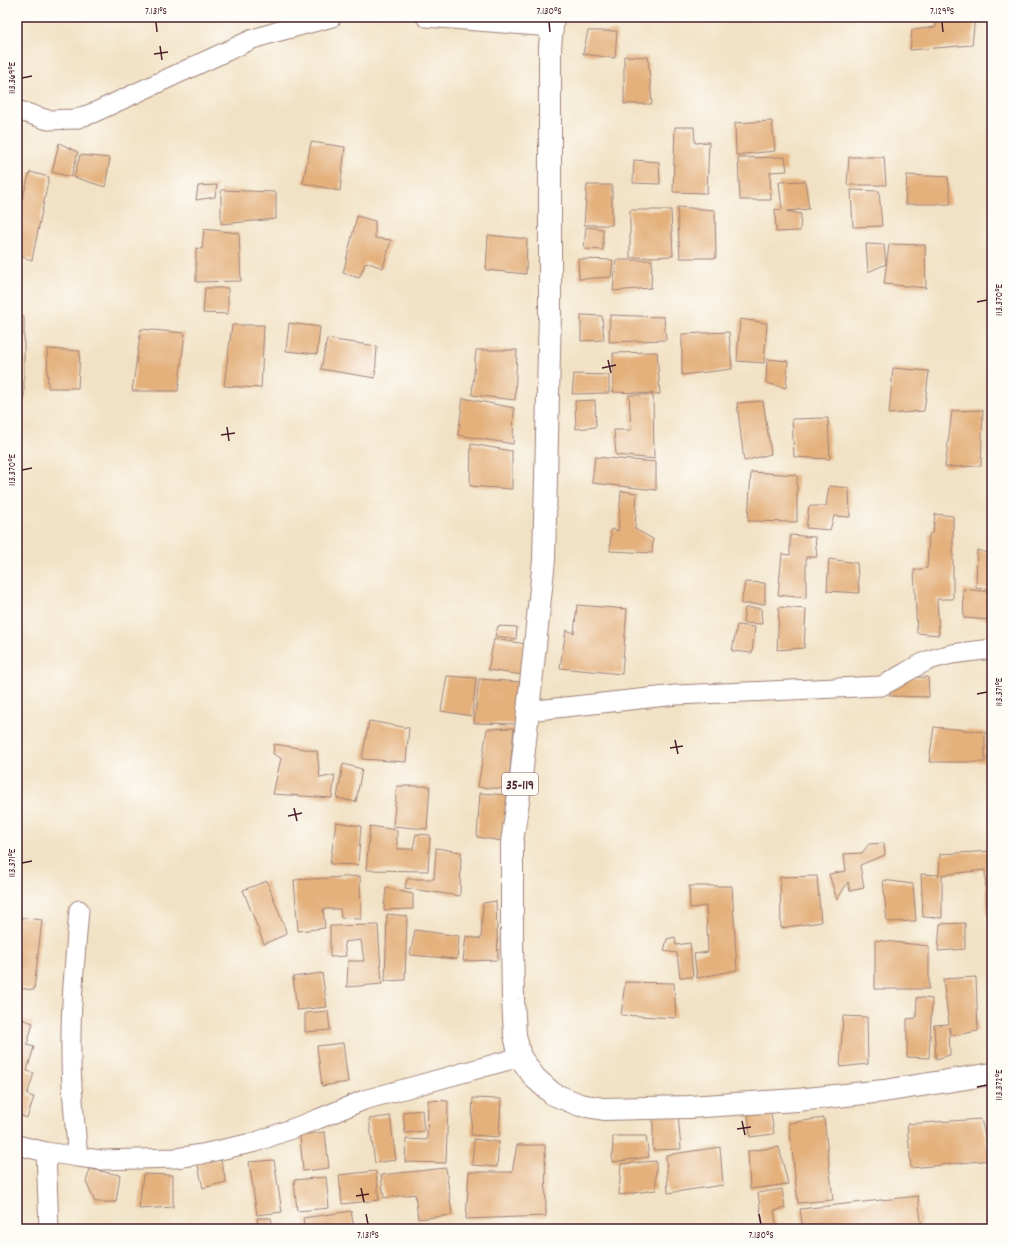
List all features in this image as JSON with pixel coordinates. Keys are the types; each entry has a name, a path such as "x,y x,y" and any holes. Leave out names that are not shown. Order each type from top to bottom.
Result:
{"main road":[{"name":"35-119","path":"552,22 550,46 550,312 544,560 512,842 513,999 515,1035 520,1057 535,1078 553,1094 580,1105 604,1109 689,1107 797,1100 884,1091 992,1074"}],"street":[{"path":"17,110 48,120 75,119 93,113 253,39 332,17"},
{"path":"426,17 552,22"},
{"path":"528,711 676,696 881,686 894,680 911,668 927,661 942,656 992,649"},
{"path":"78,1157 70,1057 73,987 79,910"},
{"path":"17,1145 46,1152 101,1160 176,1158 256,1142 364,1100 520,1057"},
{"path":"46,1152 49,1229"}],"building":[{"path":"937,17 975,17 972,45 910,50 912,30 936,27"},
{"path":"588,31 617,31 615,58 583,54"},
{"path":"624,56 648,57 652,104 624,104"},
{"path":"772,121 775,151 736,155 735,123"},
{"path":"675,127 694,127 695,143 709,142 707,193 673,192"},
{"path":"311,142 345,147 340,191 303,183"},
{"path":"59,143 78,152 71,177 52,172"},
{"path":"80,155 110,158 105,187 74,177"},
{"path":"785,157 787,171 770,172 771,200 740,200 738,158"},
{"path":"849,157 884,157 886,185 847,185"},
{"path":"634,160 659,162 660,184 633,183"},
{"path":"30,172 49,177 32,260 17,256 17,217"},
{"path":"907,175 948,177 951,204 905,204"},
{"path":"805,181 809,209 787,211 801,214 800,231 776,232 775,209 782,210 779,182"},
{"path":"217,185 215,197 196,200 198,186"},
{"path":"587,185 612,185 612,225 584,225"},
{"path":"221,190 276,192 276,219 221,224"},
{"path":"851,190 879,191 882,226 853,227"},
{"path":"677,207 715,210 716,258 680,258"},
{"path":"630,210 671,210 673,256 630,258"},
{"path":"357,216 375,221 375,238 391,240 383,268 366,262 359,278 343,273"},
{"path":"586,227 603,229 603,250 584,249"},
{"path":"204,229 239,233 241,281 196,282 196,248 202,249"},
{"path":"488,235 527,239 526,274 486,270"},
{"path":"866,244 884,245 886,264 868,272"},
{"path":"889,244 925,245 926,288 884,284"},
{"path":"578,259 613,260 611,277 579,279"},
{"path":"616,260 652,260 651,288 613,291"},
{"path":"205,288 228,288 228,314 203,313"},
{"path":"581,315 602,316 604,340 581,341"},
{"path":"610,315 664,317 666,340 609,342"},
{"path":"17,317 24,317 24,401 17,401"},
{"path":"740,319 767,323 764,363 737,361"},
{"path":"289,323 320,327 317,354 286,351"},
{"path":"232,325 264,325 261,388 224,386"},
{"path":"141,329 185,333 178,391 132,391"},
{"path":"729,332 732,369 682,375 682,334"},
{"path":"327,339 377,346 375,378 321,369"},
{"path":"47,349 80,351 78,388 48,388"},
{"path":"476,350 517,350 515,400 472,395"},
{"path":"657,352 660,394 613,392 613,353"},
{"path":"767,359 788,361 786,388 766,383"},
{"path":"893,368 929,371 924,411 889,414"},
{"path":"574,374 609,375 609,393 572,394"},
{"path":"629,395 653,395 654,459 616,455 614,430 631,430"},
{"path":"463,398 514,408 513,444 458,435"},
{"path":"595,400 596,427 576,429 575,401"},
{"path":"763,401 771,454 744,461 737,403"},
{"path":"983,410 981,466 945,467 952,411"},
{"path":"828,418 830,459 794,457 792,419"},
{"path":"471,444 512,451 512,489 470,486"},
{"path":"595,457 656,462 656,490 592,483"},
{"path":"751,472 797,475 797,522 748,521"},
{"path":"829,486 849,488 850,517 834,516 830,530 806,528 809,506 826,506"},
{"path":"621,491 637,493 635,529 653,539 652,553 610,551 611,529 618,531"},
{"path":"935,514 953,516 953,599 937,599 939,635 917,633 914,570 927,568 929,534 933,532"},
{"path":"790,535 815,537 817,557 806,557 806,598 778,595 782,554 790,555"},
{"path":"977,550 992,554 992,589 976,588"},
{"path":"829,559 857,563 859,593 827,591"},
{"path":"745,582 765,583 765,604 741,604"},
{"path":"963,589 992,592 992,620 964,618"},
{"path":"577,605 627,609 622,674 560,668 566,630 574,633"},
{"path":"779,607 806,609 804,648 777,650"},
{"path":"745,608 761,608 762,624 743,623"},
{"path":"737,625 755,627 752,653 732,651"},
{"path":"498,626 517,627 516,639 495,636"},
{"path":"494,639 526,644 523,675 488,670"},
{"path":"447,676 476,678 472,716 441,711"},
{"path":"928,677 929,697 890,696 890,678"},
{"path":"479,679 520,682 518,724 474,723"},
{"path":"369,721 409,728 406,762 362,759"},
{"path":"934,727 985,732 985,762 929,762"},
{"path":"514,728 508,789 478,787 487,729"},
{"path":"274,744 317,751 320,778 335,775 332,798 273,794 281,758 273,754"},
{"path":"343,764 362,769 356,802 337,798"},
{"path":"397,786 430,786 427,829 393,826"},
{"path":"480,793 507,795 502,841 477,837"},
{"path":"336,822 361,826 358,865 330,864"},
{"path":"370,826 397,830 397,849 413,849 416,834 430,835 428,871 366,870"},
{"path":"884,843 885,855 860,865 864,888 850,891 848,882 837,900 829,874 846,871 844,854 862,853 869,844"},
{"path":"436,848 461,852 460,896 405,888 407,879 434,879"},
{"path":"992,851 992,914 987,915 985,870 942,875 942,918 923,917 921,874 939,875 940,854"},
{"path":"360,876 361,919 341,918 340,909 323,909 325,928 298,931 294,880"},
{"path":"817,876 821,922 781,928 780,877"},
{"path":"883,880 913,884 916,921 887,922"},
{"path":"267,881 287,934 264,944 243,890"},
{"path":"689,886 732,886 737,970 697,978 694,954 708,952 706,906 690,908"},
{"path":"386,888 413,894 413,909 384,910"},
{"path":"496,901 498,960 463,961 466,936 481,939 483,903"},
{"path":"387,914 407,916 405,980 385,981"},
{"path":"17,917 42,920 34,990 17,988"},
{"path":"965,923 965,949 938,951 940,924"},
{"path":"378,925 382,984 347,987 348,961 364,961 361,940 344,942 346,956 330,957 330,926"},
{"path":"415,930 459,936 457,959 410,955"},
{"path":"675,937 676,945 690,943 693,977 680,977 677,953 664,951 667,939"},
{"path":"875,940 929,946 929,989 875,989"},
{"path":"322,973 327,1007 297,1010 293,977"},
{"path":"976,977 978,1031 951,1036 949,1027 950,1055 936,1059 934,1025 949,1024 943,979"},
{"path":"625,982 674,983 676,1018 621,1015"},
{"path":"917,997 932,999 929,1058 907,1057 907,1019 916,1018"},
{"path":"328,1011 330,1030 305,1032 305,1013"},
{"path":"843,1016 867,1017 868,1064 840,1067"},
{"path":"19,1018 33,1023 27,1045 34,1047 27,1071 34,1073 27,1095 34,1097 27,1118 17,1114 17,1023"},
{"path":"343,1043 348,1082 322,1086 317,1046"},
{"path":"473,1098 501,1099 499,1137 471,1135"},
{"path":"428,1100 448,1101 446,1163 405,1162 406,1139 427,1140"},
{"path":"770,1106 774,1134 750,1137 748,1109"},
{"path":"422,1110 424,1131 405,1133 403,1112"},
{"path":"678,1114 681,1149 653,1150 653,1115"},
{"path":"390,1116 396,1160 375,1163 369,1119"},
{"path":"824,1118 833,1200 798,1203 789,1123"},
{"path":"981,1119 991,1160 911,1168 907,1124"},
{"path":"325,1132 329,1168 303,1171 300,1135"},
{"path":"613,1136 646,1136 649,1157 612,1162"},
{"path":"474,1139 499,1142 497,1167 472,1165"},
{"path":"517,1145 545,1145 546,1216 466,1219 469,1172 512,1172"},
{"path":"720,1147 723,1185 668,1193 666,1155"},
{"path":"779,1147 788,1184 750,1189 748,1151"},
{"path":"221,1160 226,1182 203,1188 197,1161"},
{"path":"274,1160 282,1212 257,1215 249,1162"},
{"path":"656,1161 656,1190 619,1195 621,1164"},
{"path":"446,1168 452,1215 418,1219 415,1194 384,1198 381,1175"},
{"path":"90,1169 120,1175 116,1202 95,1202 86,1182"},
{"path":"376,1171 379,1200 342,1204 339,1175"},
{"path":"143,1174 173,1175 173,1207 139,1209"},
{"path":"326,1177 329,1208 297,1211 294,1180"},
{"path":"782,1189 785,1208 774,1211 777,1229 763,1229 758,1193"},
{"path":"918,1196 922,1229 803,1229 800,1209"},
{"path":"351,1211 354,1229 305,1229 303,1218"},
{"path":"257,1218 271,1218 273,1229 258,1229"},
{"path":"734,1224 735,1229 715,1229 715,1228"}]}
